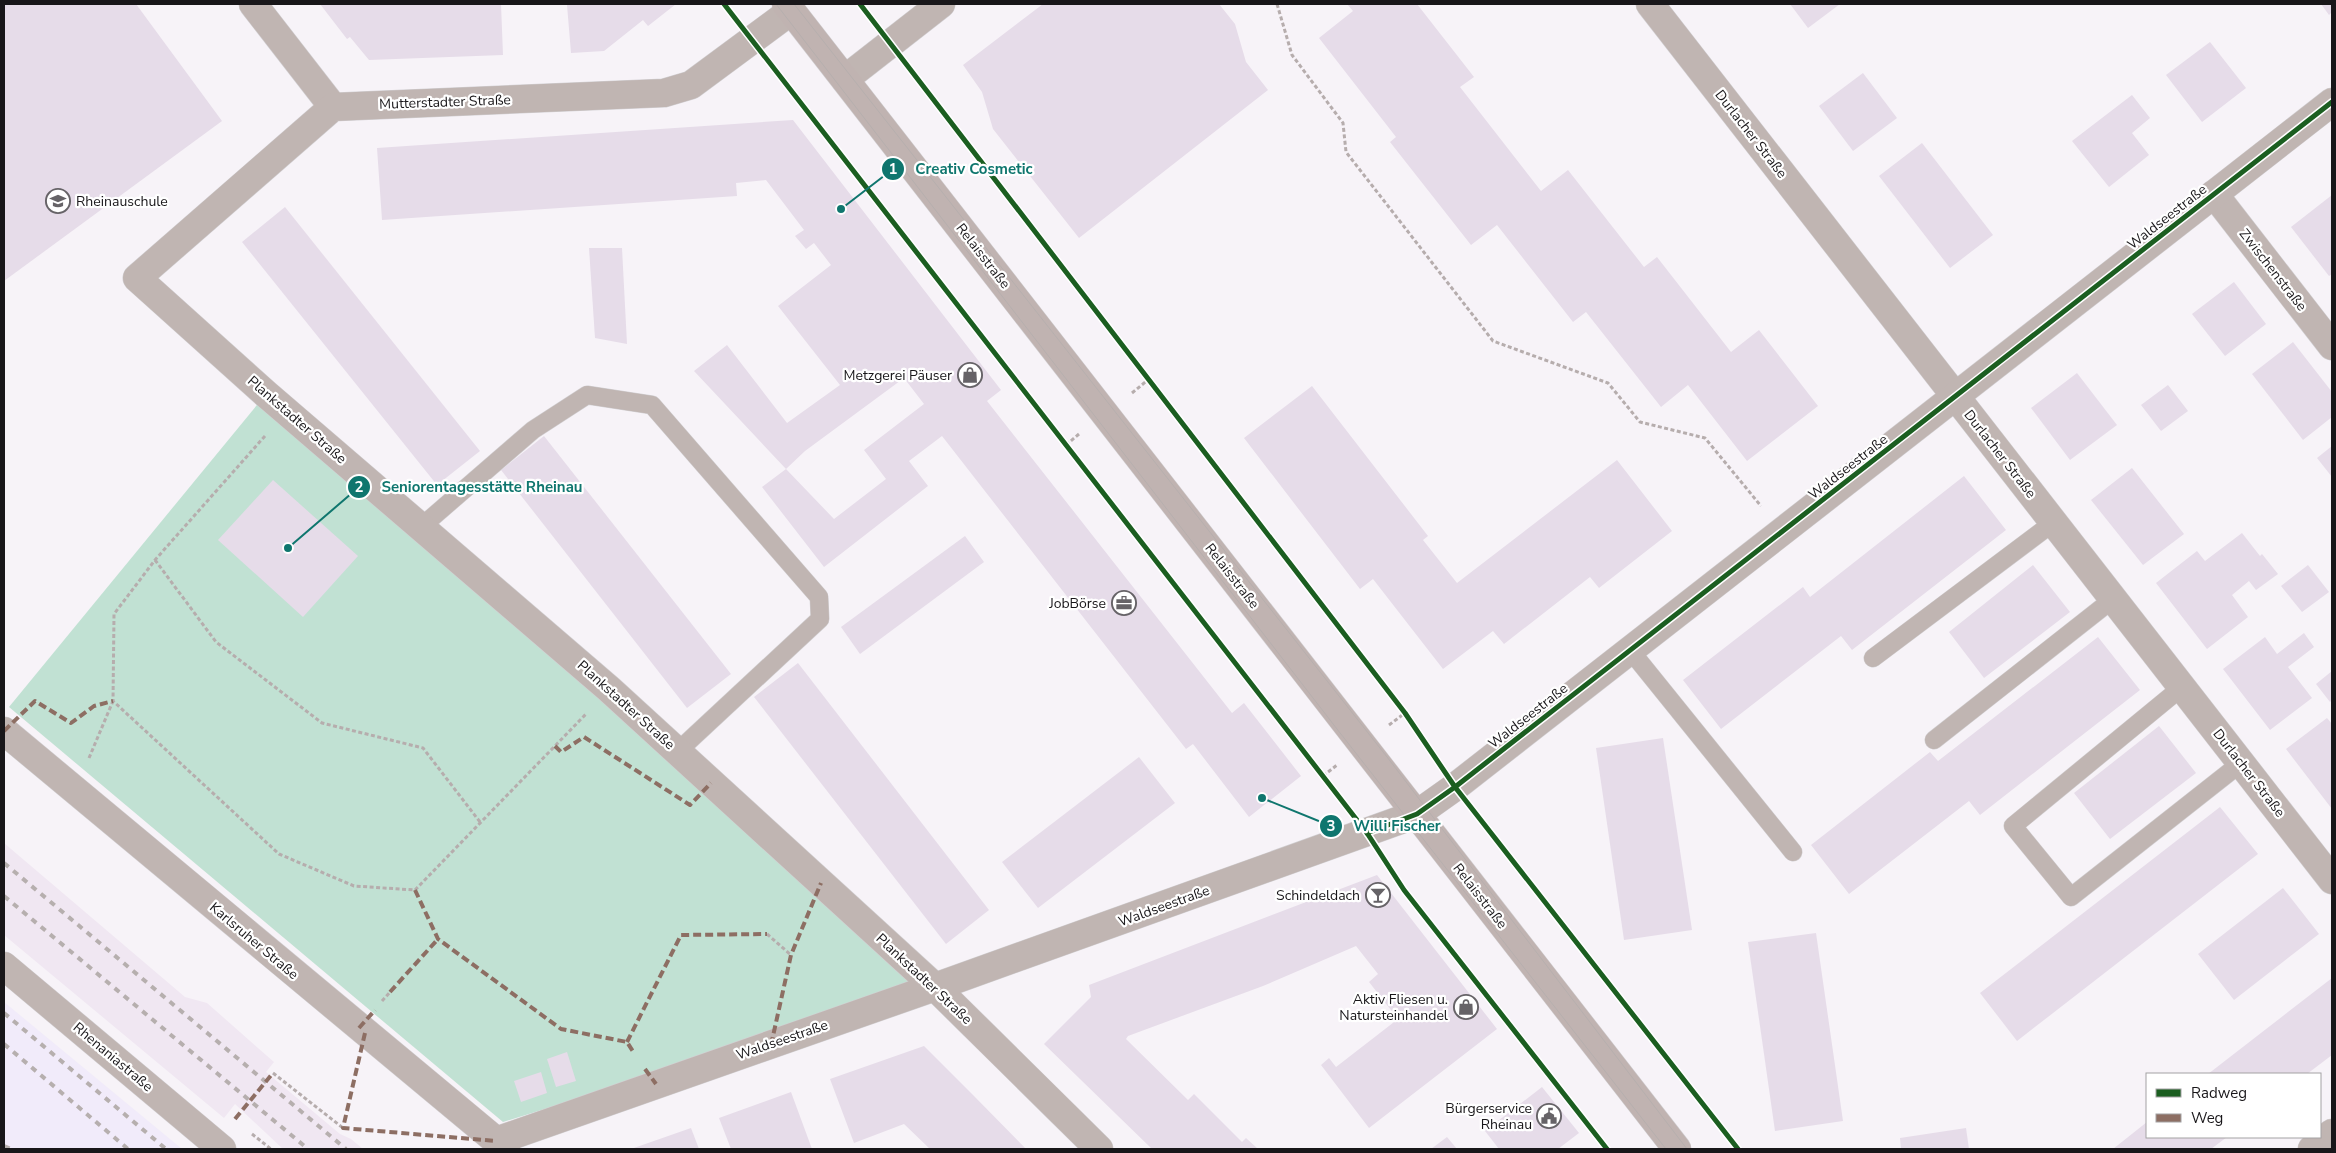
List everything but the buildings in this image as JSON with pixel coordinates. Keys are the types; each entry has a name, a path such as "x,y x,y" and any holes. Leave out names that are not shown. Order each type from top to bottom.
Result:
{"main road":[{"name":"Relaisstraße","path":"788,7 1677,1149"}],"street":[{"path":"253,4 333,107"},
{"path":"845,79 941,4"},
{"name":"Durlacher Straße","path":"1650,4 2332,880"},
{"name":"Mutterstadter Straße","path":"333,107 664,93 691,85 788,7"},
{"name":"Waldseestraße","path":"501,1145 1417,814 1782,532 2332,102"},
{"name":"Plankstadter Straße","path":"333,107 138,278 286,411 609,689 935,987 1099,1149"},
{"name":"Zwischenstraße","path":"2214,194 2332,346"},
{"name":"Karlsruher Straße","path":"4,731 501,1145"},
{"name":"Rhenaniastraße","path":"4,966 222,1149"},
{"path":"2312,1149 2332,1133"}],"lane":[{"path":"421,527 533,430 587,395 652,405 819,598 820,618 677,752"},
{"path":"1873,658 2054,522"},
{"path":"1934,740 2114,599"},
{"path":"1630,650 1793,852"},
{"path":"2182,687 2013,826 2071,897 2241,763"}],"path":[{"path":"1277,4 1292,55 1343,124 1346,152 1493,342 1608,383 1640,422 1705,438 1782,532"},
{"path":"75,792 113,701 114,614 155,560 286,411"},
{"path":"155,560 216,642 322,723 423,748 480,822"},
{"path":"113,701 279,854 354,886 415,890 561,740"},
{"path":"767,934 791,955"},
{"path":"273,1073 343,1128"}],"shaded area":[{"path":"4,843 185,997 207,1003 274,1062 266,1072 340,1134 351,1139 363,1149 283,1149 235,1104 224,1118 4,935"},
{"path":"4,1002 182,1149 4,1149"}],"green space":[{"path":"266,394 935,987 503,1122 9,707"}],"tram line":[{"path":"776,4 1337,729 1666,1149"},
{"path":"794,4 1387,757 1687,1149"}],"railway":[{"path":"4,863 346,1149"},
{"path":"4,896 308,1149"},
{"path":"4,1013 166,1149"},
{"path":"4,1044 128,1149"},
{"path":"4,1146 11,1149"}],"marked path":[{"path":"4,731 35,701 71,723 94,706 113,701"},
{"path":"555,746 561,752 584,737 690,805 711,783"},
{"path":"771,1045 791,955 821,883"},
{"path":"415,890 438,939 561,1029 627,1042 634,1053"},
{"path":"627,1042 681,935 767,934"},
{"path":"390,992 438,939"},
{"path":"359,1028 375,1010"},
{"path":"365,1033 343,1128 496,1141"},
{"path":"645,1069 656,1084"},
{"path":"235,1119 273,1073"}],"cycle path":[{"path":"724,4 1367,833 1404,890 1607,1149"},
{"path":"860,4 1405,713 1455,787 1738,1149"},
{"path":"1367,833 1417,814 1455,787 2332,102"}],"place":[{"name":"Rheinauschule","path":"58,201"},
{"name":"Creativ Cosmetic","path":"841,209"},
{"name":"Metzgerei Päuser","path":"970,375"},
{"name":"Seniorentagesstätte Rheinau","path":"288,548"},
{"name":"JobBörse","path":"1124,603"},
{"name":"Willi Fischer","path":"1262,798"},
{"name":"Schindeldach","path":"1378,895"},
{"name":"Aktiv Fliesen u. Natursteinhandel","path":"1466,1007"},
{"name":"Bürgerservice Rheinau","path":"1549,1116"}]}
